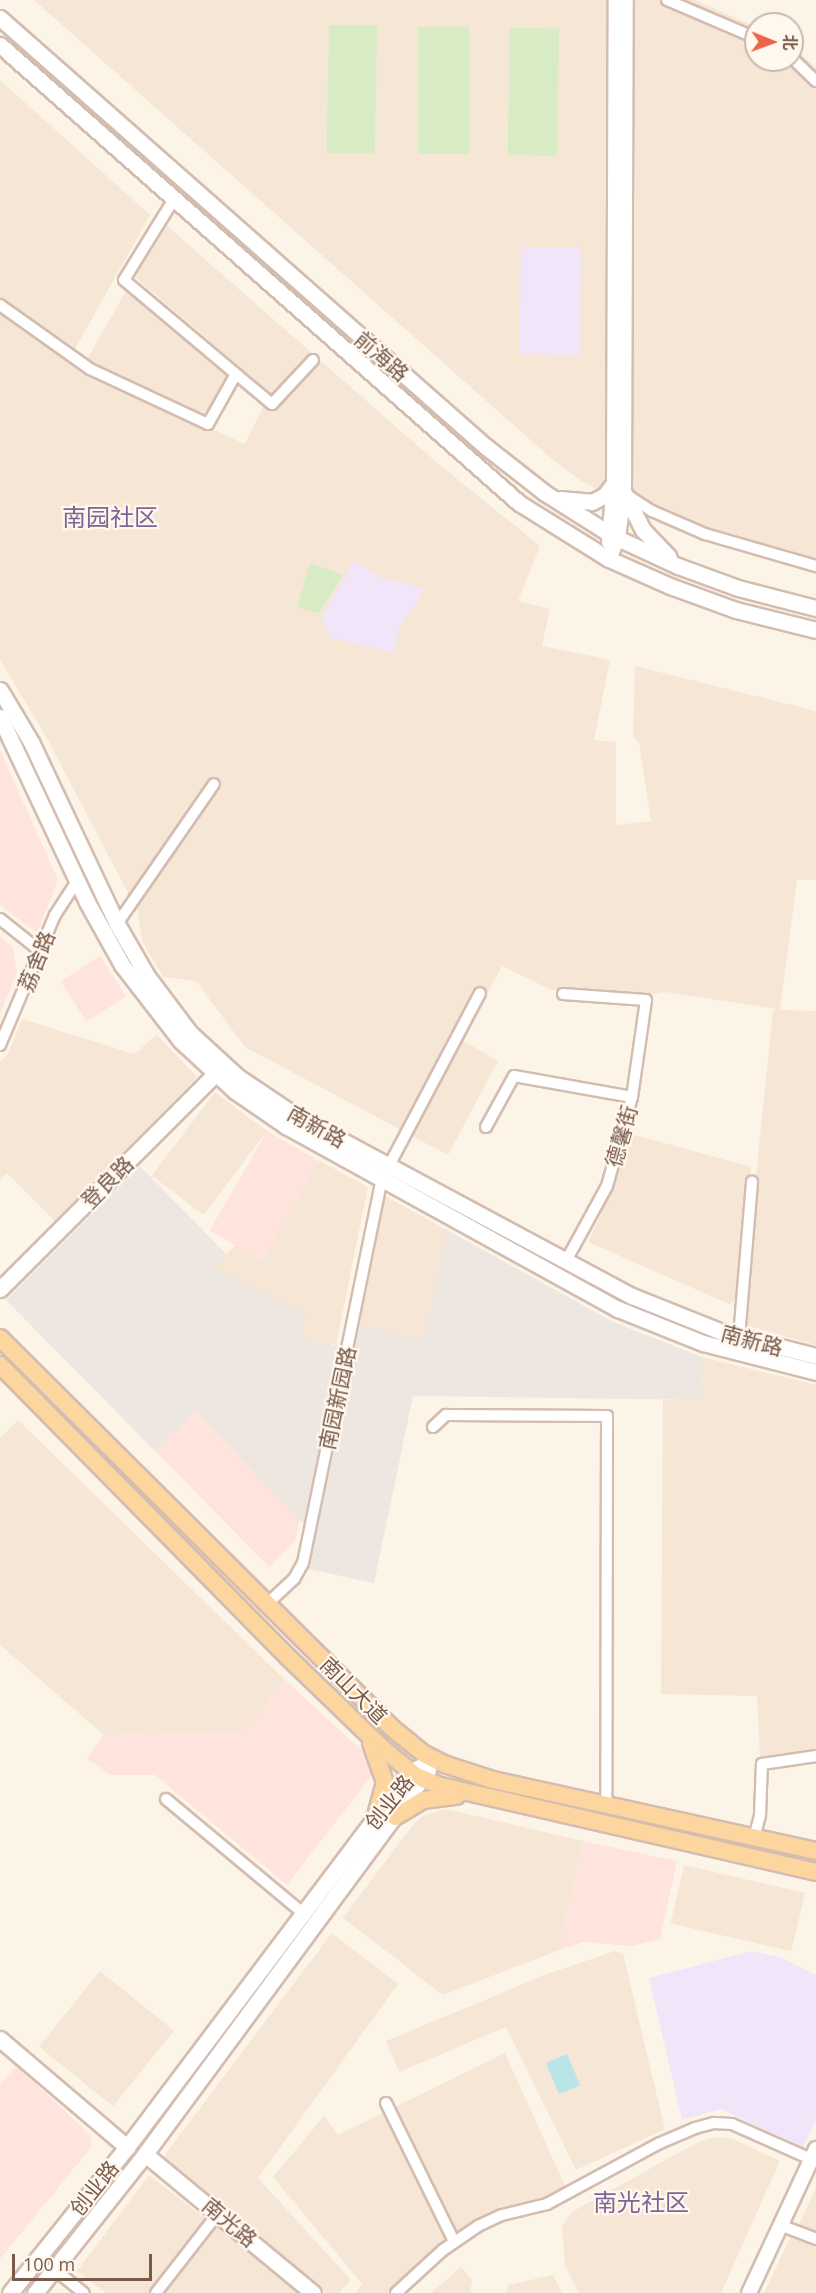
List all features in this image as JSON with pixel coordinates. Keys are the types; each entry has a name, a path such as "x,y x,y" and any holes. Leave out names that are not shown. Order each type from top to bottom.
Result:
{"main road":[{"name":"前海路","path":"0,18 485,446 545,494 614,536 678,566 738,588 816,608"},
{"name":"前海路","path":"0,45 494,484 544,520 609,559 736,610 816,630"},
{"path":"545,494 586,503 619,488 642,530 678,566"},
{"name":"南新路","path":"0,690 77,880 109,945 135,985 173,1032 215,1074 286,1126 637,1318 728,1351 816,1372"},
{"name":"南新路","path":"0,717 24,745 117,924 171,1010 212,1055 296,1116 649,1304 739,1337 816,1356"},
{"name":"登良路","path":"0,1289 215,1074"},
{"name":"南山大道","path":"0,1338 392,1728 434,1759 468,1773 606,1806 816,1851"},
{"name":"南山大道","path":"0,1365 365,1732 416,1775 491,1798 816,1872"},
{"path":"365,1732 384,1774 384,1792 376,1816"},
{"name":"创业路","path":"10,2293 127,2147 376,1816 434,1759"},
{"name":"创业路","path":"35,2293 145,2154 395,1817 416,1775"},
{"path":"395,1817 432,1797 491,1798"},
{"path":"0,2038 127,2147"},
{"name":"南光路","path":"145,2154 219,2212 313,2293"}],"street":[{"path":"616,0 619,488"},
{"path":"609,559 619,488 626,0"},
{"path":"667,0 744,33"},
{"path":"804,70 816,81"},
{"path":"174,199 124,280 273,404 313,360"},
{"path":"0,305 90,369 208,424 236,374"},
{"path":"619,488 652,511 705,534 816,566"},
{"path":"117,924 214,784"},
{"name":"荔舍路","path":"0,1045 39,950 77,880"},
{"path":"0,918 39,950"},
{"name":"南园新园路","path":"267,1604 294,1579 303,1563 382,1179 480,993"},
{"name":"德馨街","path":"563,994 646,1000 632,1097 607,1186 566,1261"},
{"path":"486,1127 514,1076 632,1097"},
{"path":"739,1337 752,1182"},
{"path":"433,1427 446,1415 608,1416 606,1806"},
{"path":"754,1838 760,1815 762,1764 816,1756"},
{"path":"166,1799 304,1914"},
{"path":"386,2103 454,2241"},
{"path":"396,2293 454,2241 496,2217 547,2204 660,2143 714,2123 738,2126 813,2154 749,2293"},
{"path":"156,2293 219,2212"},
{"path":"780,2225 816,2239"},
{"path":"54,2269 84,2293"}],"shaded area":[{"path":"34,0 695,0 744,22 744,72 804,72 804,56 816,68 816,574 700,540 659,523 583,482 553,460"},
{"path":"0,80 150,215 75,349 0,297"},
{"path":"167,226 434,460 540,546 518,601 550,609 542,646 610,660 594,740 616,742 616,825 651,821 639,743 633,736 635,666 816,711 816,880 797,880 780,1010 816,1011 816,1345 745,1325 758,1156 773,1010 777,1009 665,992 648,995 552,990 502,966 462,1040 498,1061 448,1155 245,1047 196,981 163,977 142,941 138,912 48,740 0,660 0,313 84,371 245,444 270,393 135,277","holes":["354,561 378,577 425,589 400,627"]},
{"path":"521,247 581,248 579,355 519,354"},
{"path":"126,291 229,377 203,422 85,363"},
{"path":"354,561 378,577 425,589 400,627 394,653 329,637 322,617"},
{"path":"0,750 58,880 37,933 0,905"},
{"path":"0,936 13,947 17,974 0,1014"},
{"path":"100,956 126,996 87,1022 61,982"},
{"path":"22,1019 134,1054 157,1035 197,1077 55,1221 7,1173 0,1180 0,1062 8,1054"},
{"path":"215,1092 267,1131 204,1215 152,1176"},
{"path":"267,1131 320,1162 262,1261 210,1231"},
{"path":"628,1133 751,1167 738,1299 729,1304 588,1242 608,1199"},
{"path":"320,1161 368,1187 336,1345 300,1338 213,1267"},
{"path":"140,1166 226,1254 213,1267 305,1313 300,1338 353,1349 359,1325 424,1339 447,1230 613,1322 702,1357 701,1400 413,1396 374,1583 308,1569 315,1535 195,1412 155,1451 6,1300"},
{"path":"385,1196 447,1230 424,1339 359,1325"},
{"path":"702,1357 816,1385 816,1751 760,1757 757,1696 661,1694 663,1400 701,1400"},
{"path":"195,1412 300,1519 295,1541 269,1567 155,1451"},
{"path":"18,1420 285,1680 244,1732 104,1735 0,1645 0,1438"},
{"path":"285,1680 370,1758 372,1775 287,1885 155,1775 110,1775 87,1758 104,1735 244,1732"},
{"path":"446,1809 583,1841 559,1950 443,1995 343,1918 413,1825 422,1816"},
{"path":"583,1841 677,1861 660,1939 632,1946 583,1942 559,1950"},
{"path":"684,1865 805,1893 791,1951 671,1923"},
{"path":"332,1933 398,1984 258,2178 351,2280 339,2293 327,2293 164,2156"},
{"path":"615,1951 623,1954 665,2129 576,2170 506,2027 399,2072 386,2041 547,1974"},
{"path":"752,1951 780,1957 816,1975 816,2119 803,2148 721,2109 682,2120 649,1978"},
{"path":"100,1971 174,2031 113,2106 39,2046"},
{"path":"505,2053 566,2188 467,2227 387,2293 356,2293 362,2284 273,2177 324,2116 338,2135"},
{"path":"16,2065 90,2135 92,2146 0,2259 0,2085"},
{"path":"716,2137 733,2139 780,2161 721,2293 579,2293 565,2266 562,2227 572,2212 698,2142"},
{"path":"149,2175 206,2219 150,2293 106,2293 77,2271"},
{"path":"816,2188 816,2237 797,2229"},
{"path":"221,2219 300,2293 163,2293"},
{"path":"792,2234 816,2244 816,2293 764,2293"},
{"path":"461,2267 472,2280 470,2293 431,2293"},
{"path":"553,2275 562,2293 506,2293 508,2285"}],"green space":[{"path":"329,25 377,26 375,154 327,153"},
{"path":"418,27 469,27 469,154 418,154"},
{"path":"510,28 559,29 557,156 508,155"},
{"path":"310,563 343,575 319,613 297,607"}],"water":[{"path":"567,2054 580,2085 559,2094 546,2063"}],"district":[{"name":"南园社区","path":"110,517"},
{"name":"南光社区","path":"641,2202"}]}
